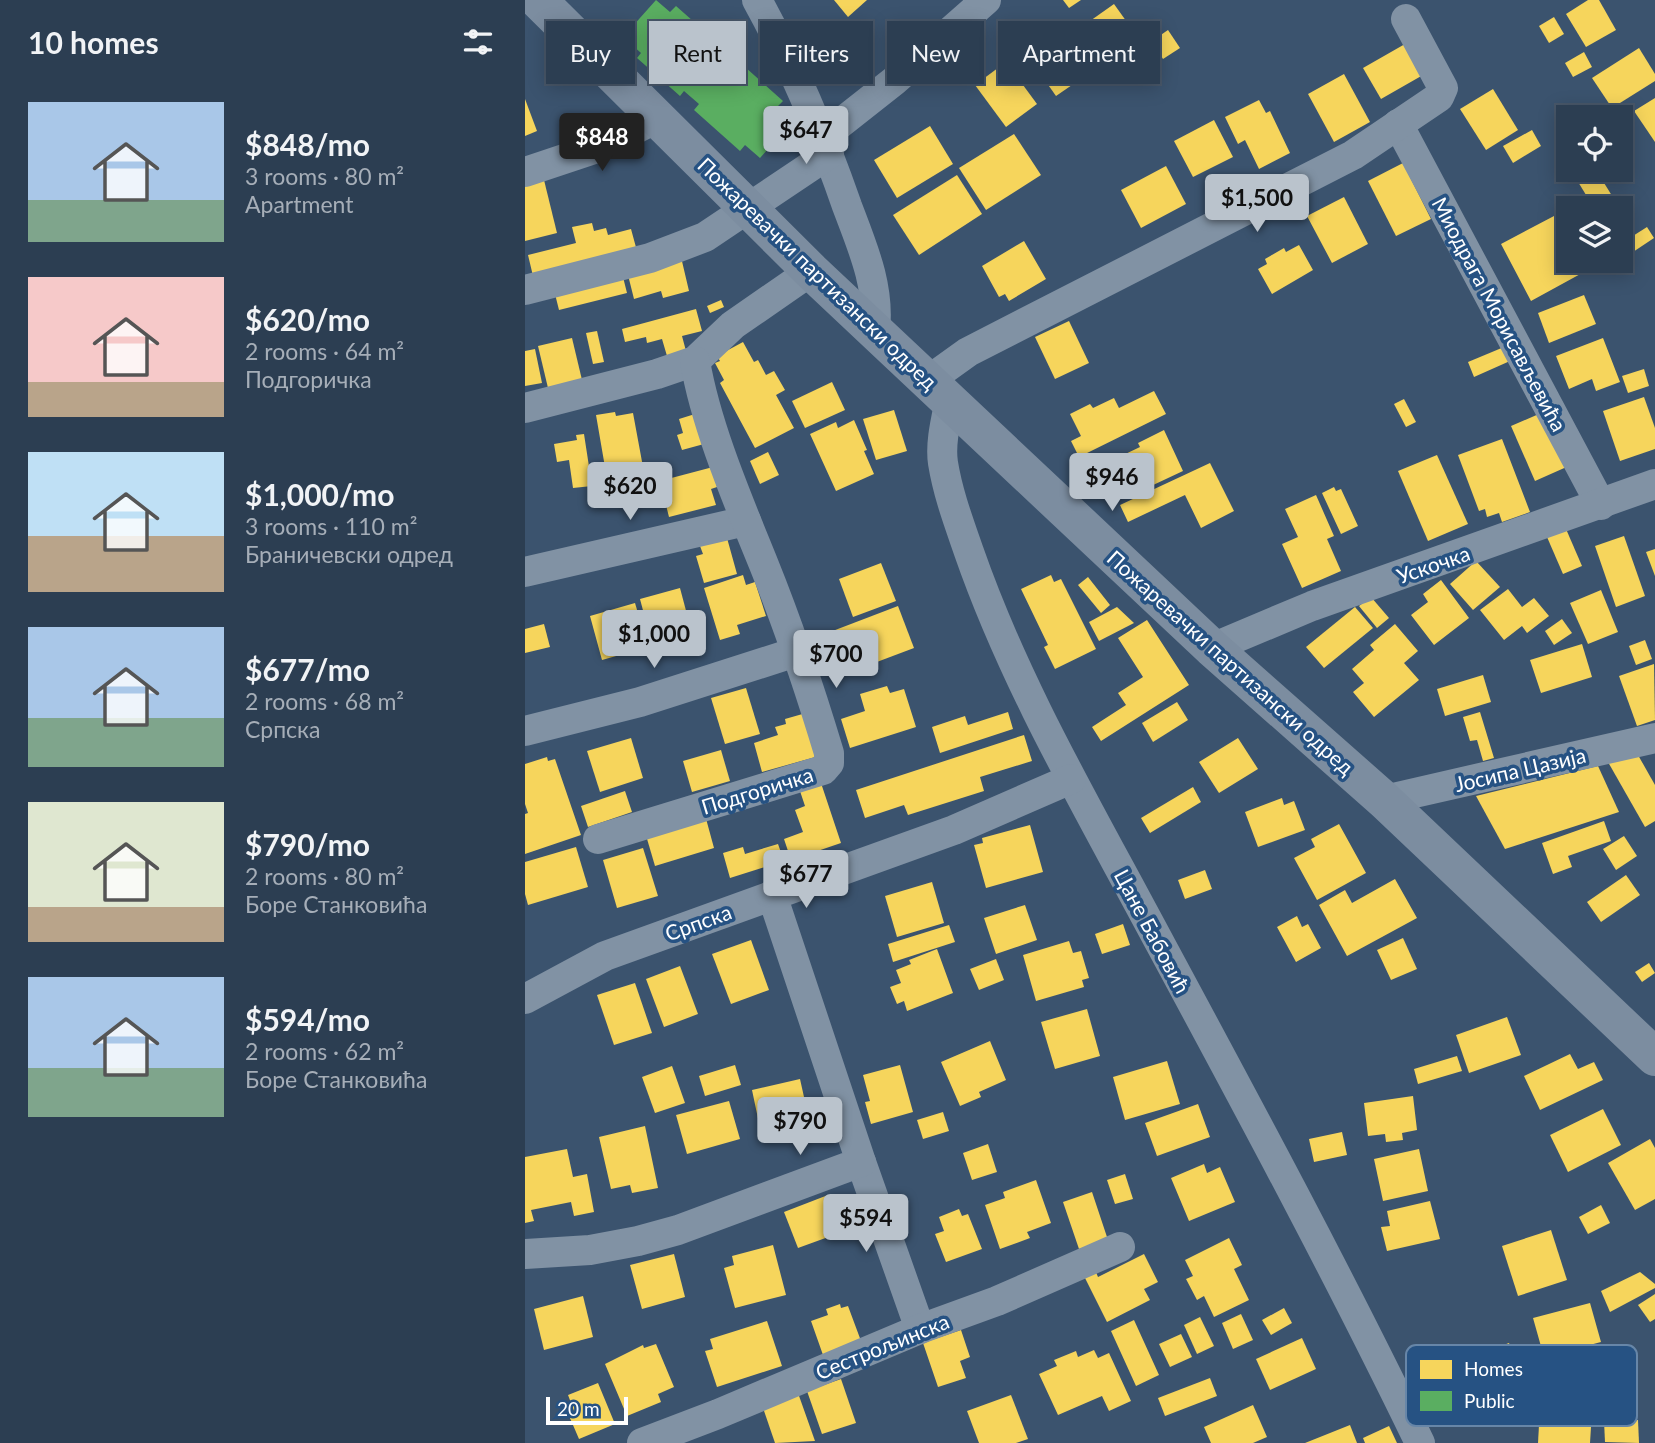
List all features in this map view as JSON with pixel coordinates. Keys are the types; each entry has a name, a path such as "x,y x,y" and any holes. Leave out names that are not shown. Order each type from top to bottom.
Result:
{"street":[{"name":"Пожаревачки партизански одред","path":"538,0 811,271 1212,648 1384,800 1655,1057"},
{"path":"757,0 785,50 826,145 871,272 876,303 875,330"},
{"path":"525,290 661,254 705,237 748,207 826,145 986,0"},
{"path":"939,390 947,365 1098,284 1269,200 1353,155 1439,97 1443,89 1406,19"},
{"path":"525,172 603,146 657,118"},
{"name":"Миодрага Морисављевића","path":"1398,124 1601,505"},
{"path":"525,408 657,374 695,361 733,325 811,271"},
{"name":"Подгоричка","path":"598,839 823,770 829,763 829,753 796,652 746,521 698,380 695,361"},
{"name":"Цане Бабовић","path":"939,390 942,460 949,490 993,617 1071,779 1265,1140 1406,1415"},
{"name":"Ускочка","path":"1212,648 1313,606 1655,484"},
{"path":"525,572 746,521"},
{"path":"525,732 640,702 796,652"},
{"name":"Јосипа Цазија","path":"1384,800 1655,738"},
{"name":"Српска","path":"525,999 605,956 954,830 1071,779"},
{"path":"772,895 920,1329"},
{"path":"525,1254 590,1250 638,1241 678,1230 861,1162"},
{"name":"Сестрољинска","path":"642,1443 920,1329 997,1301 1120,1247"},
{"name":"Цане Бабовић","path":"1412,1426 1420,1443"}],"building: Homes":[{"path":"834,0 867,0 848,17"},
{"path":"1063,0 1081,0 1069,8"},
{"path":"1588,0 1599,0 1616,30 1586,47 1566,14"},
{"path":"1114,4 1126,21 1090,21"},
{"path":"1554,17 1564,34 1549,43 1539,26"},
{"path":"1168,30 1180,48 1163,59 1160,54 1160,36"},
{"path":"1405,44 1423,75 1381,99 1363,68"},
{"path":"1639,48 1655,74 1655,81 1617,105 1610,105 1592,78"},
{"path":"1584,52 1592,67 1573,77 1565,63"},
{"path":"998,68 998,84 1022,84 1037,104 1006,127 975,85 984,84 984,78"},
{"path":"1344,74 1370,122 1334,142 1308,94"},
{"path":"1048,84 1073,84 1056,96"},
{"path":"1493,89 1518,130 1486,150 1460,109"},
{"path":"1655,98 1655,142 1634,111"},
{"path":"525,99 537,131 525,136"},
{"path":"1259,100 1266,113 1270,111 1290,153 1259,169 1245,140 1238,144 1225,117"},
{"path":"1214,120 1233,157 1193,177 1174,141"},
{"path":"930,126 953,164 897,198 874,160"},
{"path":"1532,130 1541,146 1513,163 1503,146"},
{"path":"1014,134 1041,175 986,210 959,168"},
{"path":"1403,163 1431,219 1396,236 1368,181"},
{"path":"1166,166 1186,204 1141,228 1121,190"},
{"path":"957,175 982,214 919,255 893,215"},
{"path":"544,180 557,233 525,241 525,184"},
{"path":"1578,182 1603,182 1612,196 1587,196"},
{"path":"1344,197 1368,244 1332,263 1307,216"},
{"path":"1554,216 1556,273 1582,273 1531,301 1501,244"},
{"path":"592,223 594,231 606,228 608,235 631,229 637,251 533,276 528,255 576,243 572,227"},
{"path":"1647,227 1654,238 1633,252 1633,236"},
{"path":"1024,241 1046,279 1009,301 1005,294 999,297 982,266"},
{"path":"1299,245 1313,270 1272,294 1258,269 1267,264 1265,259 1284,248 1286,252"},
{"path":"681,257 689,291 663,298 661,291 634,299 627,271"},
{"path":"622,273 627,293 559,310 555,294"},
{"path":"1584,295 1596,324 1549,343 1538,313"},
{"path":"721,300 724,307 710,313 707,306"},
{"path":"696,309 702,331 682,336 686,351 667,356 662,339 647,343 646,337 625,342 622,329"},
{"path":"1069,321 1089,363 1055,379 1035,337"},
{"path":"597,331 604,362 593,364 586,333"},
{"path":"572,338 582,380 548,388 538,346"},
{"path":"1603,338 1620,382 1596,391 1592,379 1569,389 1556,356"},
{"path":"743,342 754,362 758,360 766,375 774,371 785,390 776,395 794,428 755,448 720,383 724,380 715,363 720,361 717,356"},
{"path":"1504,347 1510,361 1474,377 1468,362"},
{"path":"535,349 542,383 525,386 525,351"},
{"path":"1644,369 1649,386 1628,393 1622,376"},
{"path":"832,382 845,410 805,428 792,401"},
{"path":"1154,391 1166,414 1079,457 1071,441 1081,436 1070,414 1090,404 1093,408 1114,398 1119,408"},
{"path":"1644,397 1655,428 1655,449 1620,461 1603,411"},
{"path":"1404,399 1416,422 1406,427 1394,404"},
{"path":"894,410 907,451 876,460 863,419"},
{"path":"1548,410 1571,465 1535,481 1511,426"},
{"path":"615,412 616,416 633,413 643,467 606,473 596,415"},
{"path":"695,414 704,444 682,450 677,435 683,433 679,419"},
{"path":"854,420 874,474 836,491 810,434 836,422 838,428"},
{"path":"1164,430 1183,471 1134,494 1117,458 1140,447 1138,443"},
{"path":"584,434 592,486 573,488 569,460 557,462 554,444 577,440 576,435"},
{"path":"1502,439 1530,512 1502,522 1499,513 1487,517 1485,509 1479,511 1458,455"},
{"path":"768,452 779,475 760,484 750,461"},
{"path":"1437,455 1468,524 1428,541 1398,471"},
{"path":"1210,463 1234,511 1201,528 1185,495 1128,522 1120,505"},
{"path":"713,467 717,487 711,489 716,505 669,517 660,481"},
{"path":"1334,487 1336,491 1341,489 1358,526 1341,534 1322,493"},
{"path":"1316,495 1334,536 1327,539 1341,571 1302,588 1282,544 1298,537 1285,509"},
{"path":"1566,529 1582,566 1563,574 1547,537"},
{"path":"1624,536 1645,596 1616,607 1595,546"},
{"path":"727,538 737,574 704,583 696,556 703,554 700,546"},
{"path":"1655,549 1655,576 1646,552"},
{"path":"1476,561 1500,587 1473,610 1450,584"},
{"path":"881,563 896,601 853,617 839,579"},
{"path":"743,575 746,585 755,582 766,616 737,625 740,634 720,640 704,588"},
{"path":"1051,575 1054,582 1061,579 1096,649 1055,669 1044,647 1048,645 1021,589"},
{"path":"1088,577 1110,605 1101,613 1078,585"},
{"path":"1441,580 1469,618 1434,645 1411,615 1428,602 1423,594"},
{"path":"680,588 693,637 653,648 640,599"},
{"path":"1508,589 1522,607 1534,598 1549,616 1527,633 1522,626 1504,640 1480,610"},
{"path":"1601,590 1618,632 1588,644 1570,603"},
{"path":"1371,597 1389,618 1377,628 1359,606"},
{"path":"635,603 648,647 602,660 590,616"},
{"path":"898,606 914,648 845,674 830,632"},
{"path":"1117,607 1134,623 1099,641 1089,622"},
{"path":"1355,607 1373,628 1324,668 1306,647"},
{"path":"1562,619 1572,633 1554,645 1545,631"},
{"path":"1147,620 1189,685 1101,741 1092,727 1126,705 1118,693 1143,677 1118,638"},
{"path":"544,624 550,647 525,653 525,629"},
{"path":"1395,624 1418,651 1404,663 1419,680 1374,717 1353,692 1364,683 1352,669 1374,650 1370,645"},
{"path":"1645,640 1652,659 1636,665 1629,646"},
{"path":"1582,644 1592,677 1541,693 1530,660"},
{"path":"1654,664 1655,720 1637,726 1619,676"},
{"path":"1483,675 1491,702 1445,716 1437,689"},
{"path":"887,686 890,693 904,689 916,727 850,748 841,719 865,711 860,694"},
{"path":"746,688 760,734 725,744 711,698"},
{"path":"1177,702 1188,720 1153,742 1142,723"},
{"path":"1008,712 1013,729 940,753 932,727 965,716 968,725"},
{"path":"1480,712 1494,758 1483,761 1477,740 1470,741 1463,717"},
{"path":"806,713 819,756 762,772 754,743 778,735 775,727 786,724 785,719"},
{"path":"1024,735 1032,761 980,777 984,791 908,815 904,805 865,818 856,790"},
{"path":"631,738 643,778 600,792 587,751"},
{"path":"1238,738 1258,769 1219,793 1199,762"},
{"path":"721,750 730,781 692,792 683,761"},
{"path":"1638,755 1655,785 1655,821 1645,827 1608,762"},
{"path":"547,757 548,761 555,759 581,835 525,854 525,814 528,813 525,804 525,764"},
{"path":"1598,766 1619,812 1505,849 1476,796"},
{"path":"820,780 841,843 791,860 784,839 803,832 795,810 805,806 799,788"},
{"path":"1193,787 1201,802 1150,833 1141,818"},
{"path":"625,791 632,812 588,827 581,806"},
{"path":"1282,798 1284,805 1294,801 1305,830 1258,847 1245,812"},
{"path":"705,815 714,848 655,866 645,832"},
{"path":"1604,821 1611,841 1568,856 1572,867 1553,874 1542,843"},
{"path":"1339,824 1366,873 1317,900 1294,858 1315,847 1311,839"},
{"path":"1030,825 1043,872 986,888 974,845 983,843 982,838"},
{"path":"1624,836 1637,856 1616,870 1603,849"},
{"path":"778,844 784,861 730,878 723,853 743,847 745,854"},
{"path":"576,847 588,887 528,905 525,894 525,862"},
{"path":"643,848 658,896 617,908 603,860"},
{"path":"1205,870 1212,889 1185,899 1178,880"},
{"path":"1626,875 1640,895 1601,922 1587,902"},
{"path":"1395,879 1417,918 1347,956 1319,905 1345,890 1352,903"},
{"path":"932,882 944,923 897,937 885,896"},
{"path":"1025,905 1037,940 996,954 984,918"},
{"path":"1297,916 1302,927 1308,924 1321,948 1296,962 1277,927"},
{"path":"1123,924 1130,945 1102,954 1095,934"},
{"path":"949,925 955,942 893,962 888,944"},
{"path":"1403,938 1417,969 1391,980 1377,950"},
{"path":"751,940 769,990 731,1004 712,954"},
{"path":"1069,941 1073,953 1081,951 1089,978 1082,980 1084,987 1036,1001 1023,955"},
{"path":"937,949 953,993 907,1011 904,1001 897,1004 890,987 901,983 896,970 911,964 909,960"},
{"path":"996,959 1004,980 979,990 970,969"},
{"path":"1649,963 1655,973 1642,982 1635,972"},
{"path":"680,966 698,1014 664,1027 646,979"},
{"path":"635,983 652,1033 614,1045 597,995"},
{"path":"1087,1009 1100,1056 1055,1069 1041,1022"},
{"path":"1507,1017 1521,1055 1469,1073 1456,1035"},
{"path":"990,1041 1006,1080 979,1092 981,1097 960,1106 941,1062"},
{"path":"1570,1054 1578,1069 1594,1062 1603,1080 1540,1110 1524,1076"},
{"path":"1457,1056 1462,1071 1418,1084 1414,1069"},
{"path":"1167,1061 1180,1104 1125,1120 1113,1077"},
{"path":"735,1065 741,1085 705,1096 699,1076"},
{"path":"900,1065 913,1112 871,1124 865,1102 870,1101 863,1075"},
{"path":"672,1066 685,1103 655,1113 642,1077"},
{"path":"800,1079 810,1124 779,1131 777,1125 760,1128 752,1090"},
{"path":"1413,1096 1417,1130 1402,1133 1403,1140 1386,1142 1385,1134 1368,1136 1364,1103"},
{"path":"729,1101 740,1139 687,1154 676,1115"},
{"path":"1198,1104 1210,1137 1157,1156 1145,1123"},
{"path":"1603,1109 1621,1145 1568,1172 1550,1135"},
{"path":"943,1112 949,1131 923,1139 917,1120"},
{"path":"645,1126 658,1188 632,1193 630,1185 611,1189 599,1137"},
{"path":"1342,1132 1347,1155 1314,1162 1309,1139"},
{"path":"1650,1139 1655,1148 1655,1199 1635,1210 1608,1163"},
{"path":"988,1144 997,1172 972,1180 963,1153"},
{"path":"567,1149 573,1177 587,1174 594,1212 574,1216 571,1202 531,1210 534,1221 525,1223 525,1157"},
{"path":"1419,1149 1428,1191 1383,1201 1374,1159"},
{"path":"1204,1164 1207,1173 1220,1167 1235,1202 1189,1221 1171,1178"},
{"path":"1125,1174 1133,1199 1115,1204 1107,1180"},
{"path":"1036,1180 1051,1223 1027,1232 1030,1238 1000,1249 985,1205 1005,1198 1003,1192"},
{"path":"1092,1192 1108,1240 1079,1249 1063,1202"},
{"path":"828,1195 842,1232 798,1248 784,1212"},
{"path":"1430,1201 1440,1239 1387,1251 1381,1227 1390,1226 1387,1211"},
{"path":"1601,1205 1610,1223 1588,1234 1579,1217"},
{"path":"959,1209 962,1216 968,1214 982,1249 946,1262 935,1234 944,1231 939,1217"},
{"path":"1551,1230 1567,1280 1518,1296 1502,1246"},
{"path":"1229,1238 1242,1265 1234,1269 1249,1300 1214,1317 1204,1296 1197,1300 1186,1279 1193,1276 1185,1260"},
{"path":"773,1245 786,1295 735,1308 724,1268 734,1265 732,1256"},
{"path":"674,1254 685,1297 642,1309 630,1265"},
{"path":"1144,1254 1158,1282 1144,1289 1150,1300 1107,1322 1084,1276 1095,1270 1098,1277"},
{"path":"1640,1272 1655,1284 1655,1288 1610,1312 1601,1291"},
{"path":"1655,1294 1655,1319 1650,1322 1638,1305"},
{"path":"583,1296 593,1337 544,1350 534,1309"},
{"path":"1590,1303 1601,1342 1590,1345 1541,1345 1533,1318"},
{"path":"840,1304 841,1308 848,1306 861,1341 823,1355 811,1321 828,1315 826,1309"},
{"path":"1284,1308 1292,1323 1271,1335 1262,1320"},
{"path":"1241,1314 1253,1340 1233,1349 1222,1323"},
{"path":"1200,1317 1214,1346 1197,1354 1184,1325"},
{"path":"1134,1320 1159,1375 1136,1386 1111,1331"},
{"path":"767,1321 782,1366 717,1387 705,1351 713,1349 710,1339"},
{"path":"961,1330 970,1357 960,1361 966,1378 938,1387 923,1343"},
{"path":"1181,1334 1192,1357 1170,1367 1159,1344"},
{"path":"1302,1338 1316,1369 1270,1390 1256,1359"},
{"path":"656,1344 674,1387 658,1394 661,1402 627,1416 605,1364 643,1345 644,1348"},
{"path":"1094,1350 1098,1358 1109,1353 1131,1401 1109,1411 1102,1396 1058,1415 1039,1374 1057,1366 1054,1360 1076,1351 1078,1357"},
{"path":"1210,1378 1217,1396 1165,1416 1158,1398"},
{"path":"841,1379 856,1423 822,1434 807,1391"},
{"path":"598,1383 615,1424 579,1439 570,1418 576,1416 568,1395"},
{"path":"798,1393 815,1441 775,1443 762,1405"},
{"path":"1011,1395 1028,1439 1016,1443 979,1443 967,1411"},
{"path":"1253,1405 1267,1437 1253,1443 1211,1443 1204,1427"},
{"path":"1637,1420 1639,1443 1605,1442 1604,1426 1637,1426"},
{"path":"1350,1425 1357,1443 1305,1443"},
{"path":"1389,1426 1397,1443 1365,1443 1363,1438"},
{"path":"1539,1426 1591,1427 1590,1443 1538,1443"}],"building: Public":[{"path":"656,0 670,12 676,6 693,21 649,21 649,69 637,58 641,53 635,48 635,24"},
{"path":"746,68 760,80 760,84 764,84 783,101 778,106 794,120 760,158 745,145 740,151 694,110 699,104 684,91 680,96 666,84 746,84"}]}
